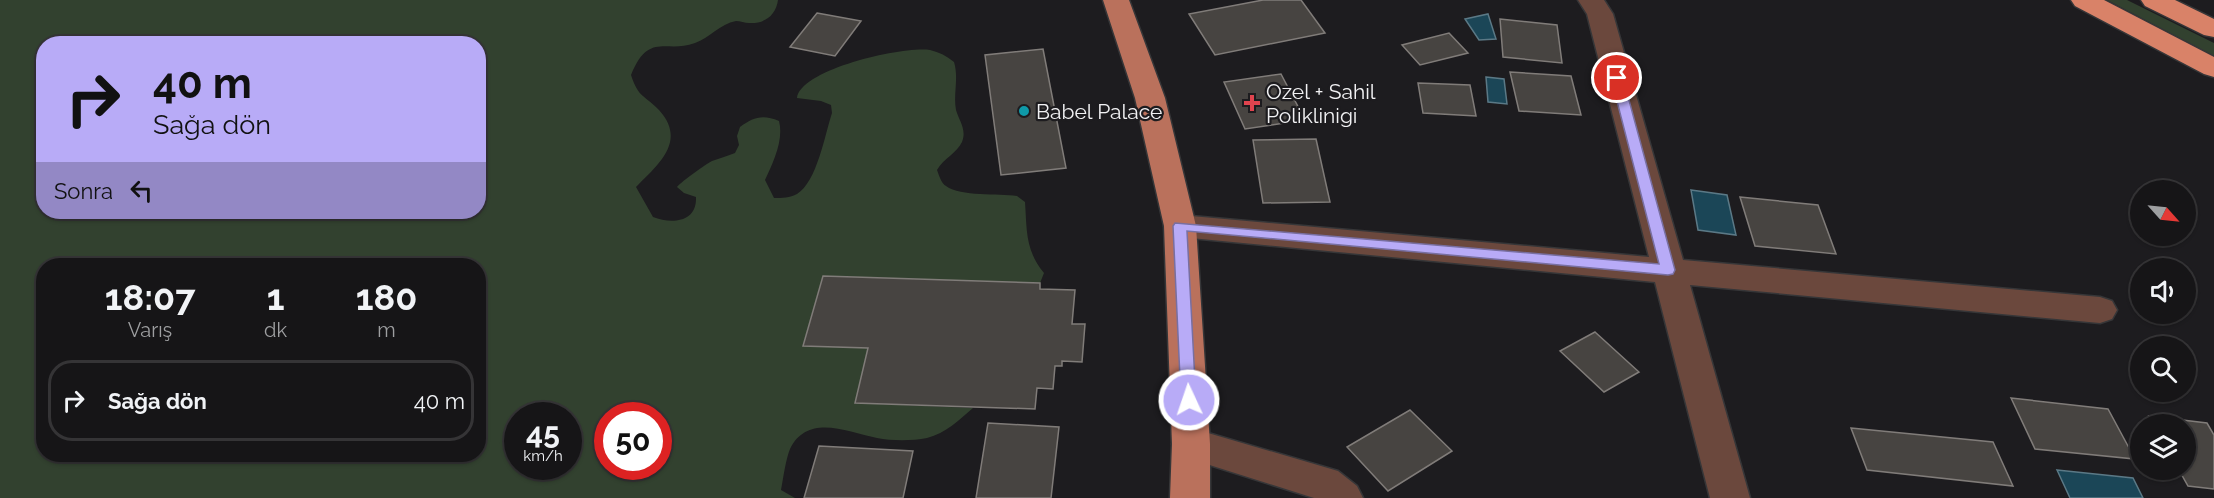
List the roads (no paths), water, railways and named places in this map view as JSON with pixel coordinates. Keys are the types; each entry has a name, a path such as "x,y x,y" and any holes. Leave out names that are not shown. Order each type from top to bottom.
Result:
{"highway":[{"path":"2084,0 2214,68"},
{"path":"2154,0 2214,29"}],"main road":[{"path":"1122,1 1150,98 1180,226 1191,444 1190,498"}],"street":[{"path":"1592,0 1600,14 1730,498"},
{"path":"1180,226 2100,310"},
{"path":"1191,444 1324,483 1342,498"}],"water":[{"path":"1488,14 1496,39 1479,40 1465,19"},
{"path":"1486,77 1504,79 1507,104 1488,102"},
{"path":"1691,190 1727,195 1736,235 1698,230"},
{"path":"2057,470 2130,478 2130,480 2134,480 2143,498 2070,498"}],"place":[{"name":"Ozel + Sahil Poliklinigi","path":"1252,103"},
{"name":"Babel Palace","path":"1024,111"}]}
